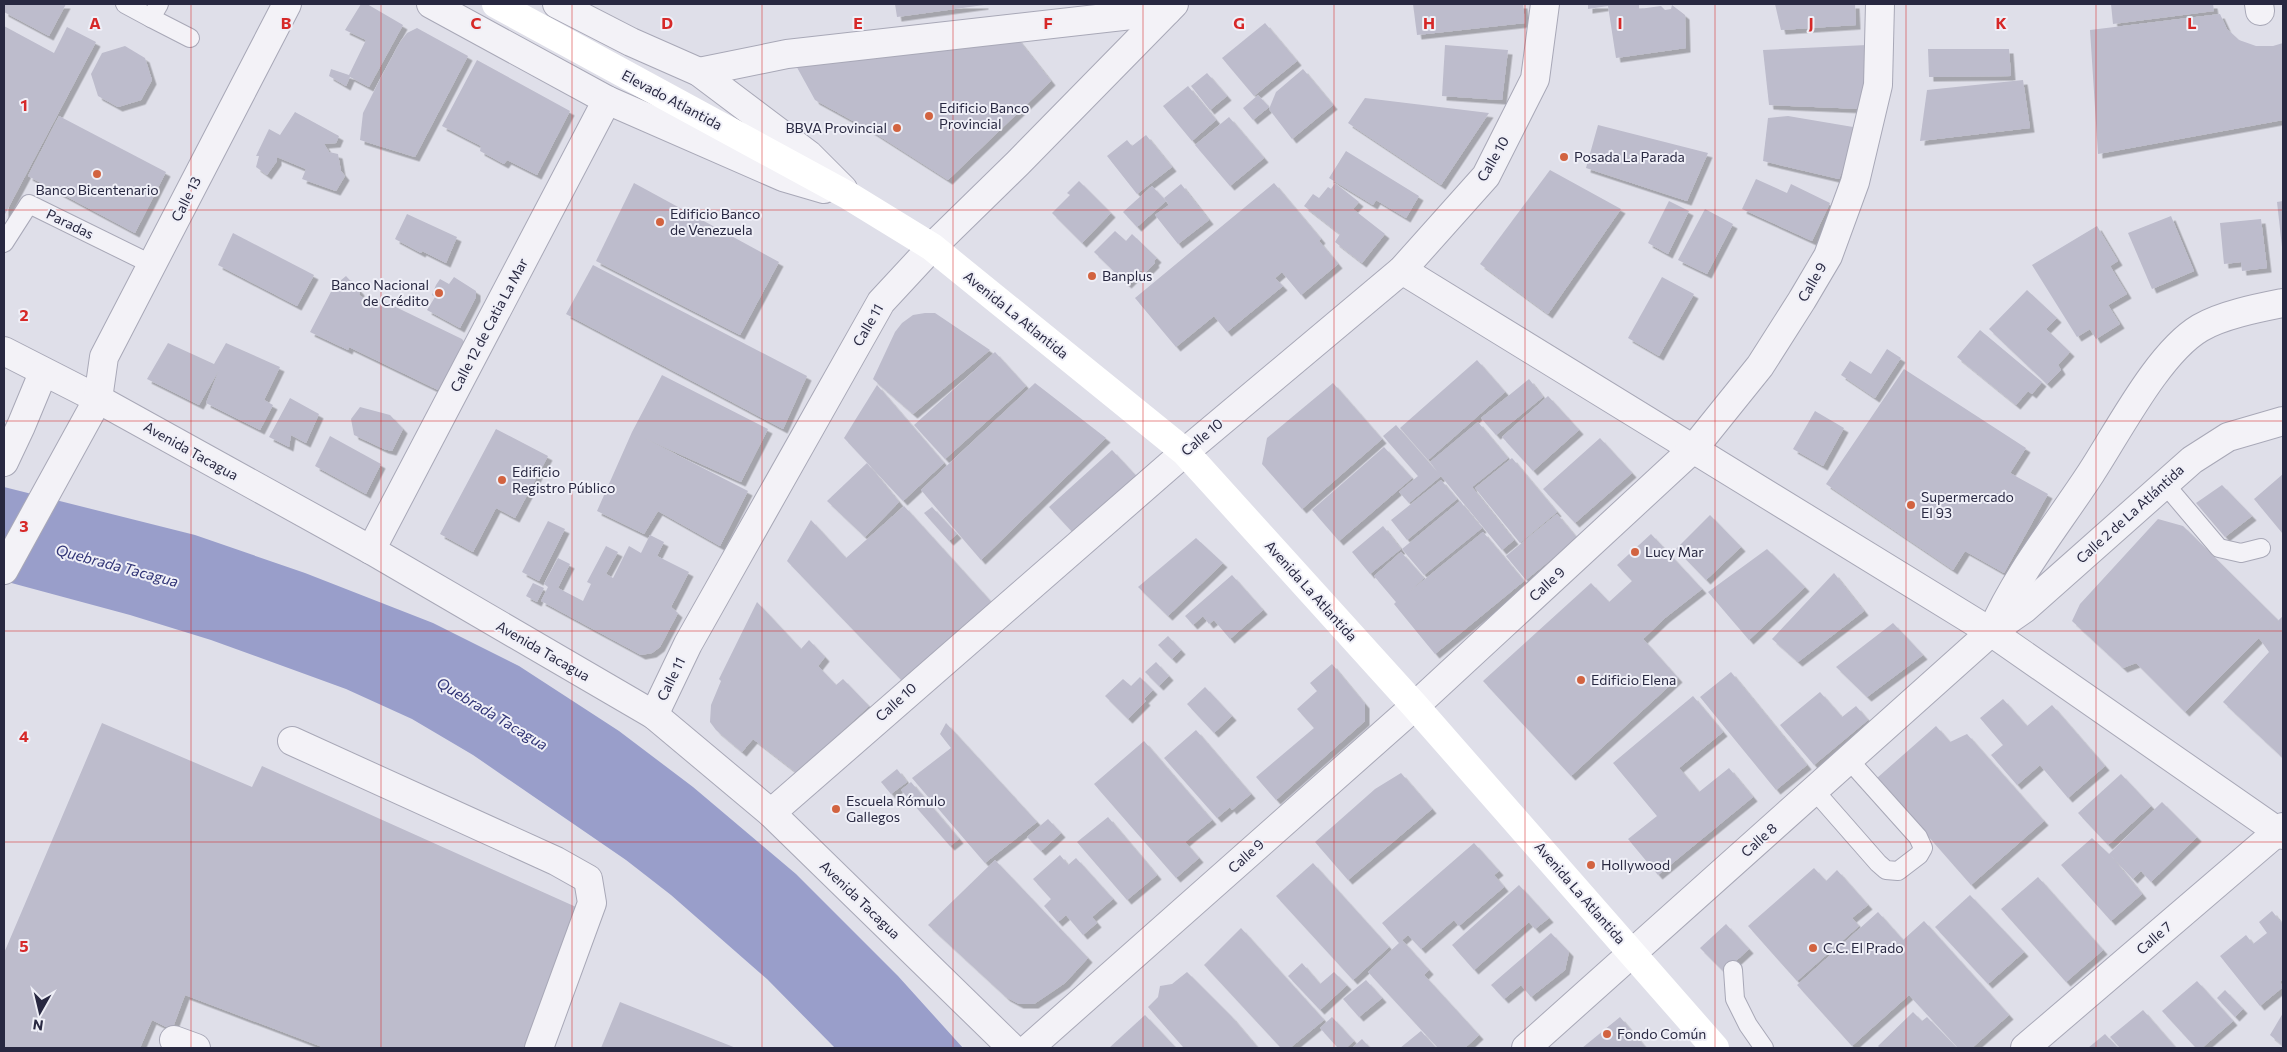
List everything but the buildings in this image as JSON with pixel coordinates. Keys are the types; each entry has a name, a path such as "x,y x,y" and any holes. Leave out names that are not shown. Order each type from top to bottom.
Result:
{"street":[{"name":"Calle 13","path":"98,399 104,357 287,4"},
{"path":"431,4 607,100 783,177 849,196"},
{"name":"Elevado Atlantida","path":"496,4 849,196"},
{"path":"557,4 632,42 698,72 809,155 849,196"},
{"name":"Calle 10","path":"771,813 1185,452 1402,270 1486,176 1535,79 1545,4"},
{"name":"Calle 9","path":"1029,1048 1415,706 1694,448 1760,366 1828,256 1855,182 1878,85 1880,4"},
{"path":"698,72 787,54 1171,7"},
{"name":"Calle 11","path":"654,715 688,644 881,302 932,247 1005,176 1171,7"},
{"name":"Calle 12 de Catia La Mar","path":"371,550 607,100"},
{"name":"Avenida La Atlantida","path":"849,196 932,247 1185,452 1415,706 1715,1048"},
{"path":"1402,270 1991,632 2282,831"},
{"path":"1991,632 2006,598 2091,473 2139,396 2171,352 2200,328 2245,311 2283,303"},
{"name":"Avenida Tacagua","path":"4,351 43,373 98,399 371,550 654,715 771,813 1012,1048"},
{"path":"4,462 43,373"},
{"path":"4,570 98,399"},
{"name":"Calle 2 de La Atlántida","path":"1991,632 2024,609 2192,460 2228,437 2283,421"},
{"name":"Calle 8","path":"1526,1048 1991,632"},
{"path":"292,741 556,861 588,879 592,903 540,1048"},
{"name":"Calle 7","path":"2025,1048 2282,831"}],"lane":[{"path":"125,4 155,11 190,38"},
{"name":"Paradas","path":"4,243 29,204 153,265"},
{"path":"2164,483 2220,548 2241,553 2261,548"},
{"path":"1814,790 1878,864 1886,870 1898,871 1919,855 1924,848 1918,837 1849,760"},
{"path":"1733,970 1735,999 1748,1025 1764,1048"}],"water":[{"name":"Quebrada Tacagua","path":"4,487 195,535 305,573 433,623 519,666 619,731 693,787 796,874 898,976 963,1048 835,1048 767,979 671,895 626,860 473,755 412,719 346,689 211,640 130,615 4,581"}],"place":[{"name":"Edificio Banco Provincial","path":"929,116"},
{"name":"BBVA Provincial","path":"897,128"},
{"name":"Posada La Parada","path":"1564,157"},
{"name":"Banco Bicentenario","path":"97,174"},
{"name":"Edificio Banco de Venezuela","path":"660,222"},
{"name":"Banplus","path":"1092,276"},
{"name":"Banco Nacional de Crédito","path":"439,293"},
{"name":"Edificio Registro Público","path":"502,480"},
{"name":"Supermercado El 93","path":"1911,505"},
{"name":"Lucy Mar","path":"1635,552"},
{"name":"Edificio Elena","path":"1581,680"},
{"name":"Escuela Rómulo Gallegos","path":"836,809"},
{"name":"Hollywood","path":"1591,865"},
{"name":"C.C. El Prado","path":"1813,948"},
{"name":"Fondo Común","path":"1607,1034"}]}
